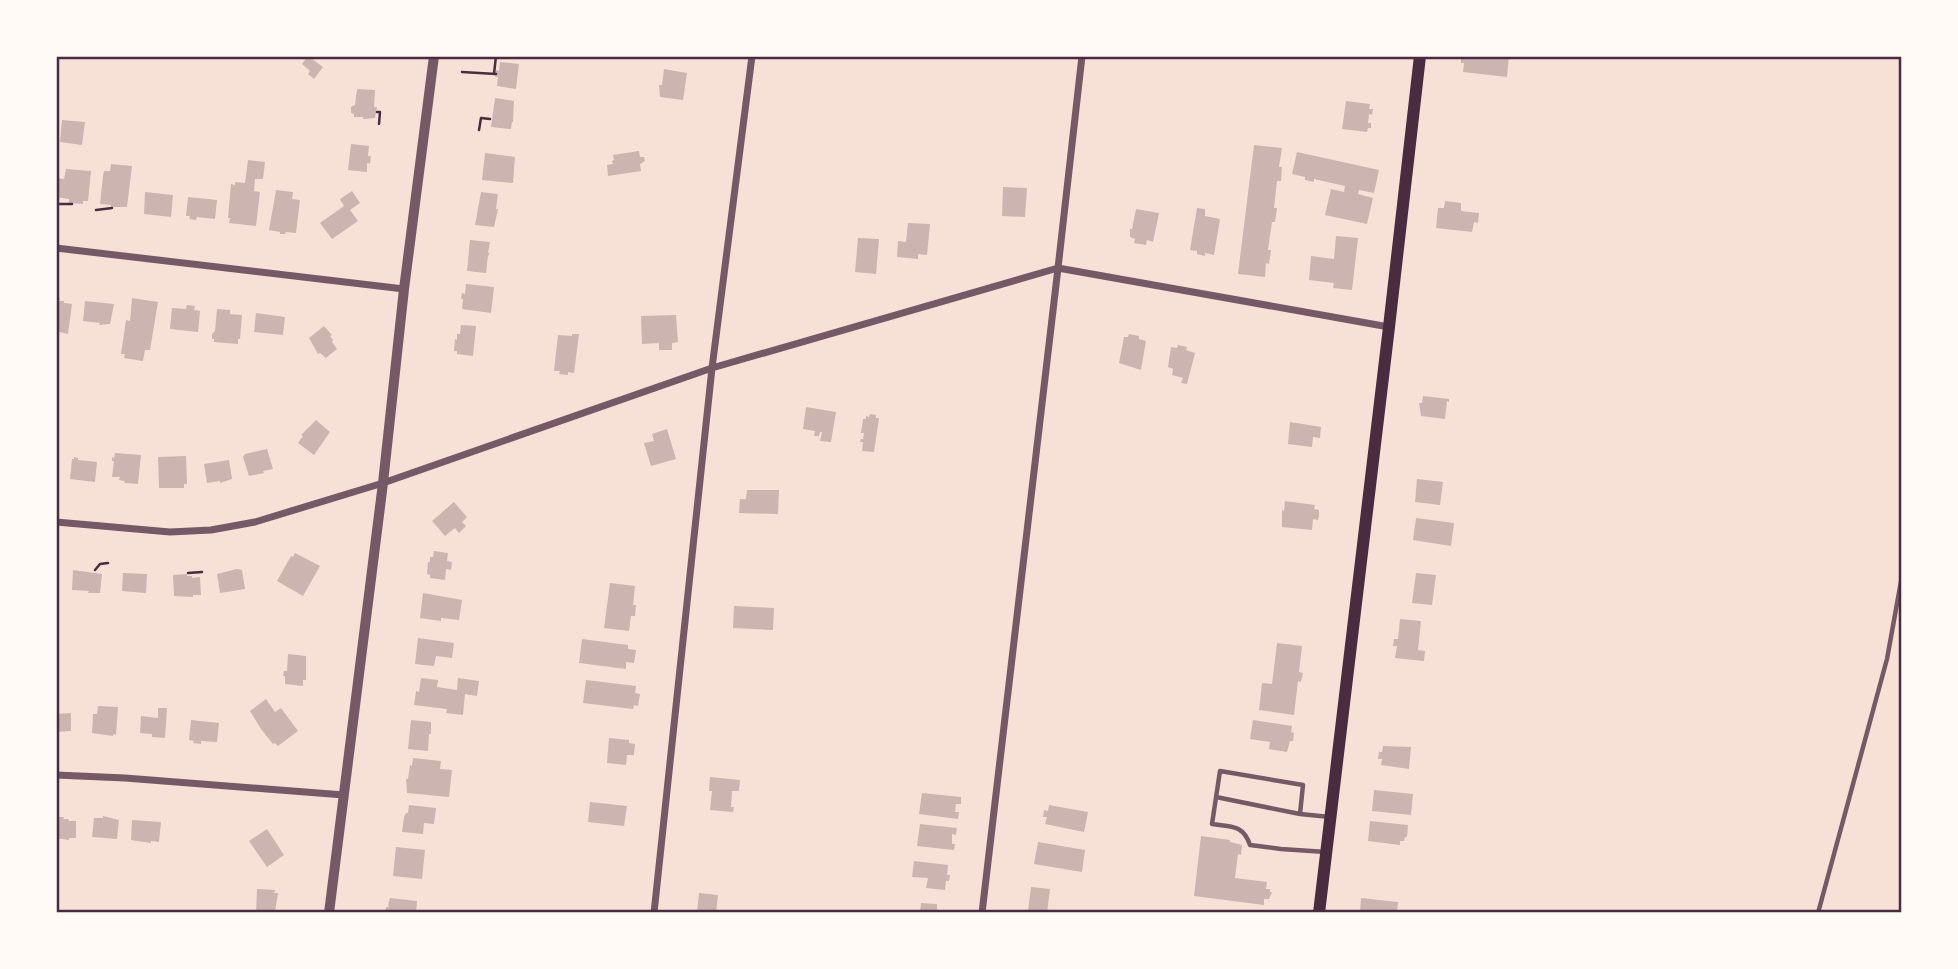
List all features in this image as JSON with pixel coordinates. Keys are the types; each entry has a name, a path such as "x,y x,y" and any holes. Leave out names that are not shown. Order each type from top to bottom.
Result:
{"main road":[{"path":"1319,913 1390,327 1419,56"}],"street":[{"path":"329,913 383,484 404,289 435,56"},
{"path":"654,913 712,368 752,56"},
{"path":"982,913 1082,56"},
{"path":"56,248 404,289"},
{"path":"56,522 156,532 211,530 255,522 383,484 712,368 1058,268 1390,327"},
{"path":"56,775 344,795"}],"lane":[{"path":"1818,913 1887,659 1902,576"},
{"path":"1300,814 1303,785 1220,771 1212,824 1237,828 1246,834 1250,845 1326,852"},
{"path":"1216,797 1300,814 1331,817"}],"path":[{"path":"462,72 495,74 495,56"},
{"path":"377,112 380,112 379,124"},
{"path":"480,130 481,118 490,119"},
{"path":"57,204 72,204"},
{"path":"96,210 112,208"},
{"path":"95,570 100,564 108,563"},
{"path":"188,573 202,572"}],"building":[{"path":"308,56 323,67 314,79 302,64"},
{"path":"1509,56 1507,77 1463,72 1464,63 1461,63 1461,58"},
{"path":"500,62 519,64 516,89 497,86 498,77 495,77"},
{"path":"664,69 687,73 683,100 660,97 659,85 662,85"},
{"path":"357,89 375,90 375,118 363,119 354,117 351,113"},
{"path":"495,98 514,101 511,129 491,127"},
{"path":"1346,101 1370,104 1369,109 1373,109 1368,123 1371,123 1371,128 1368,128 1367,132 1342,129"},
{"path":"62,120 85,122 82,145 60,142"},
{"path":"351,144 369,146 368,156 371,156 370,164 367,163 367,172 348,170"},
{"path":"1254,145 1282,148 1279,167 1282,167 1281,181 1277,181 1274,208 1277,208 1275,222 1272,222 1268,250 1271,250 1265,277 1238,274"},
{"path":"639,151 640,157 644,157 645,161 640,164 641,171 608,176 607,165 613,164 613,155"},
{"path":"1297,152 1379,170 1374,193 1359,190 1358,194 1373,198 1367,224 1325,215 1331,189 1344,192 1345,186 1314,179 1314,182 1305,180 1305,177 1292,174"},
{"path":"485,153 515,157 513,183 482,180"},
{"path":"248,160 265,162 263,179 255,179 254,191 260,192 256,226 229,223 228,218 231,184 245,183"},
{"path":"111,164 132,166 127,207 100,204 104,171 110,171"},
{"path":"66,169 91,171 88,201 83,201 83,204 69,203 69,199 56,197 56,178 64,179"},
{"path":"1003,187 1027,188 1025,217 1002,216"},
{"path":"276,190 293,192 292,199 300,200 296,233 280,234 269,230"},
{"path":"352,191 360,203 350,210 358,221 332,239 320,223 344,206 340,199"},
{"path":"145,192 173,195 171,217 144,214"},
{"path":"481,192 498,194 494,227 475,225"},
{"path":"188,197 217,200 215,219 189,219 190,216 186,216"},
{"path":"1445,201 1461,203 1461,211 1479,213 1478,223 1474,222 1472,232 1436,228 1438,208 1444,208"},
{"path":"1197,208 1205,209 1205,216 1220,219 1214,255 1205,253 1205,256 1190,250"},
{"path":"1136,209 1159,213 1153,242 1147,240 1146,245 1134,243 1135,239 1130,237"},
{"path":"908,223 930,224 927,255 918,254 918,259 897,257 898,241 906,242"},
{"path":"1336,236 1358,238 1352,290 1333,288 1334,283 1309,280 1311,256 1334,259"},
{"path":"858,238 879,239 876,274 855,272"},
{"path":"470,240 490,242 486,273 467,271"},
{"path":"466,284 494,287 491,313 462,309 461,299 462,293 465,294"},
{"path":"56,298 72,304 68,334 59,332 58,340 56,340"},
{"path":"132,298 158,302 150,350 145,350 143,361 124,358 125,354 121,354 126,320 130,321"},
{"path":"85,301 114,304 110,324 99,325 100,323 83,321"},
{"path":"187,305 195,306 194,310 200,311 198,332 170,329 172,308 186,309"},
{"path":"217,309 242,315 238,344 214,342 212,339"},
{"path":"256,313 285,317 283,335 254,332"},
{"path":"676,315 678,342 672,343 672,350 659,350 659,343 642,344 641,316"},
{"path":"461,325 476,326 473,356 457,354 457,351 454,351 455,339 457,340 457,334 460,334"},
{"path":"324,326 332,335 332,342 337,349 326,358 318,354 309,338"},
{"path":"579,334 574,373 559,374 560,371 554,371 558,335"},
{"path":"1129,334 1146,341 1141,370 1119,363 1124,337"},
{"path":"1178,345 1195,353 1187,384 1181,383 1183,378 1172,375 1173,369 1168,367 1171,347 1177,348"},
{"path":"1423,396 1449,399 1445,419 1421,416 1419,403 1422,403"},
{"path":"806,407 836,412 831,442 820,441 822,432 819,436 814,436 815,431 803,429"},
{"path":"870,414 879,418 874,452 862,451 863,442 860,442 864,433 861,433 863,419"},
{"path":"316,420 330,432 314,455 298,443 303,436 301,435"},
{"path":"1290,422 1321,427 1320,438 1313,437 1312,447 1288,444"},
{"path":"667,429 676,459 651,466 644,443 654,441 652,434"},
{"path":"267,449 273,469 249,476 243,457 245,454"},
{"path":"115,453 141,455 138,484 125,483 119,480 120,477 112,477 112,457 114,458"},
{"path":"186,456 187,484 184,484 184,488 159,488 158,457"},
{"path":"74,457 97,462 95,482 70,479"},
{"path":"229,460 232,479 207,483 204,464"},
{"path":"1417,479 1443,482 1440,505 1415,502"},
{"path":"747,490 779,490 778,514 739,513 740,499 746,499"},
{"path":"1285,501 1315,505 1314,509 1319,510 1319,516 1318,520 1313,519 1312,530 1282,527"},
{"path":"454,502 467,517 462,522 466,526 459,533 455,528 445,536 432,521"},
{"path":"1416,518 1454,523 1451,546 1413,540"},
{"path":"434,551 448,553 447,561 452,562 451,570 446,569 445,580 430,578 427,574 428,562"},
{"path":"295,553 320,566 303,596 277,581"},
{"path":"73,570 102,574 100,593 72,590"},
{"path":"242,570 245,589 220,593 217,574"},
{"path":"123,573 147,574 146,593 122,591"},
{"path":"1416,573 1436,575 1432,605 1412,603"},
{"path":"187,574 192,578 200,577 201,595 174,596 173,575"},
{"path":"610,583 635,586 635,616 631,616 629,631 604,628"},
{"path":"423,593 462,600 459,620 420,618"},
{"path":"734,606 774,608 773,630 733,628"},
{"path":"1400,619 1421,621 1418,650 1425,651 1424,661 1395,658 1397,646 1393,646 1394,639 1398,639"},
{"path":"418,638 454,643 452,658 436,656 434,666 415,664"},
{"path":"582,639 628,645 628,649 636,650 634,663 626,662 626,669 579,663"},
{"path":"1277,643 1302,646 1299,672 1303,673 1301,682 1298,681 1294,715 1259,710 1262,683 1272,684"},
{"path":"288,654 306,656 306,680 303,680 303,686 285,684 283,676 284,671 287,671"},
{"path":"421,678 438,680 437,687 457,690 458,678 479,681 477,696 465,694 463,715 446,713 447,709 414,705"},
{"path":"586,680 636,686 635,693 640,694 638,706 634,705 633,709 583,703"},
{"path":"266,699 275,712 281,708 298,731 278,746 273,744 261,729 250,711"},
{"path":"98,706 118,707 116,735 92,733 93,714 97,714"},
{"path":"158,708 167,708 165,738 140,733 141,716 158,718"},
{"path":"71,713 71,731 56,732 56,714"},
{"path":"191,720 219,723 217,742 201,741 201,744 189,740"},
{"path":"411,720 431,722 428,751 408,749"},
{"path":"1253,720 1292,726 1293,741 1290,741 1287,752 1269,749 1270,742 1250,739"},
{"path":"609,738 629,740 629,743 635,744 634,755 627,755 626,765 607,763"},
{"path":"1383,746 1411,747 1409,769 1381,765 1382,759 1378,759"},
{"path":"413,758 441,761 440,769 452,770 449,797 407,793 406,779"},
{"path":"710,777 740,780 739,791 732,791 733,812 710,810"},
{"path":"1374,790 1413,794 1411,815 1372,811"},
{"path":"922,793 961,797 961,804 956,804 958,819 919,814"},
{"path":"590,802 627,806 624,826 588,822"},
{"path":"409,805 436,808 434,824 424,823 423,834 402,832"},
{"path":"1049,805 1088,812 1084,832 1045,824 1047,817 1043,817 1044,810 1048,811"},
{"path":"103,816 119,820 117,839 92,837 94,818"},
{"path":"56,817 76,821 76,838 56,838"},
{"path":"132,820 161,822 159,842 131,840"},
{"path":"1370,821 1408,825 1407,837 1400,841 1400,845 1368,841"},
{"path":"920,824 957,828 956,835 952,834 954,850 917,846"},
{"path":"267,829 284,855 267,867 249,841"},
{"path":"1201,836 1230,840 1242,845 1235,878 1267,882 1266,889 1272,892 1269,899 1264,899 1264,905 1194,896"},
{"path":"1038,842 1085,850 1082,872 1034,864"},
{"path":"396,847 425,850 422,879 393,876"},
{"path":"914,861 948,865 947,875 950,875 945,890 926,888 928,878 912,877"},
{"path":"1031,887 1050,889 1047,913 1028,911"},
{"path":"257,889 275,890 274,893 278,893 275,912 256,913"},
{"path":"699,893 718,895 716,913 697,913"},
{"path":"390,898 417,901 416,913 385,913"},
{"path":"1361,898 1398,902 1397,913 1360,913"},
{"path":"921,903 937,904 937,913 920,913"}]}
